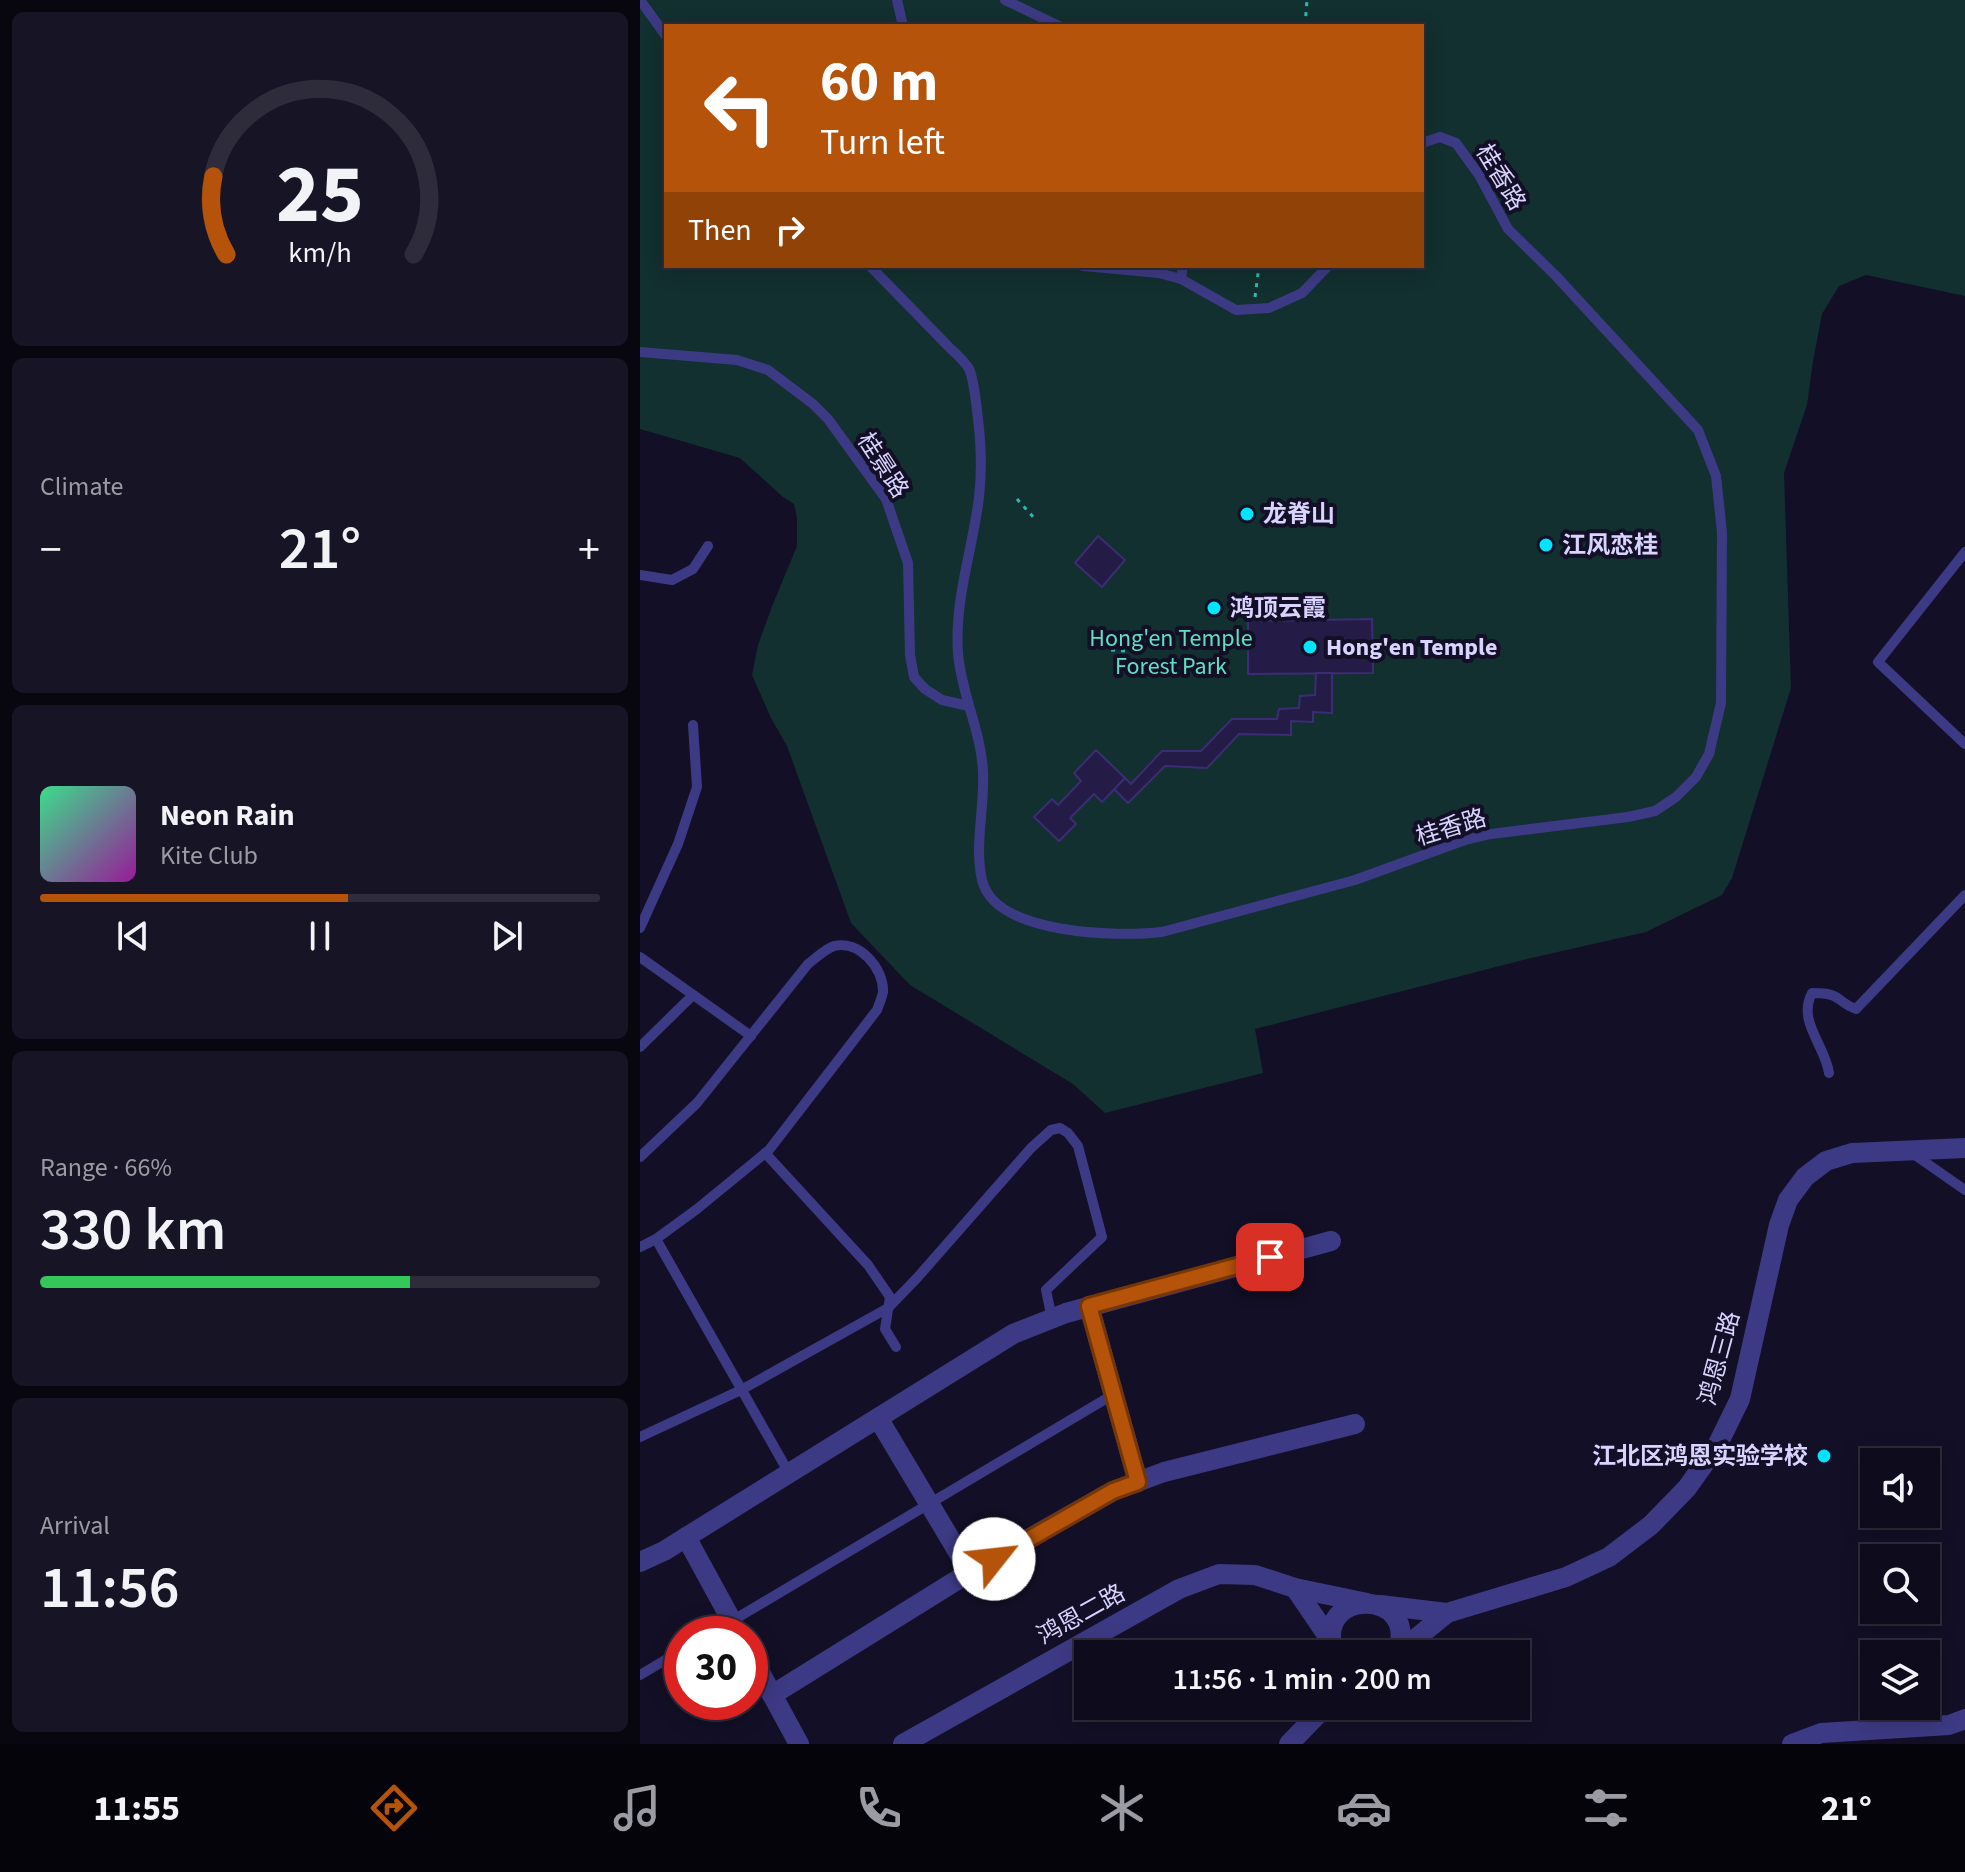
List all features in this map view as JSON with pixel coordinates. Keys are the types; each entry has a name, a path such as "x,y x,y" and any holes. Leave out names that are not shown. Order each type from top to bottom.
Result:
{"street":[{"name":"鸿恩三路","path":"1447,1613 1566,1577 1609,1557 1651,1525 1687,1488 1717,1446 1740,1399 1779,1225 1788,1200 1805,1177 1826,1161 1852,1153 1965,1148"},
{"path":"640,1562 686,1537 1013,1334 1089,1306 1331,1241"},
{"path":"1089,1306 1138,1482"},
{"path":"878,1418 970,1572"},
{"path":"772,1695 970,1572 1113,1491 1164,1472 1355,1424"},
{"path":"686,1537 729,1616"},
{"name":"鸿恩二路","path":"903,1744 1179,1589 1219,1574 1255,1575 1295,1588 1373,1604 1447,1613"},
{"path":"1295,1588 1325,1640"},
{"path":"1332,1640 1336,1619 1347,1608 1373,1604 1389,1611 1397,1621 1400,1640"},
{"path":"1414,1640 1447,1613"},
{"path":"768,1688 799,1744"},
{"path":"1792,1744 1821,1733 1949,1725 1965,1719"},
{"path":"1289,1744 1312,1720"}],"lane":[{"path":"640,0 664,33"},
{"path":"897,0 903,24"},
{"path":"1005,0 1055,24"},
{"name":"桂香路","path":"872,268 969,368 976,399 981,471 959,615 958,654 982,756 979,865 983,885 992,900 1026,920 1117,935 1162,932 1355,880 1465,840 1655,811 1676,797 1696,777 1709,754 1721,703 1722,532 1716,476 1698,430 1556,276 1508,229 1479,175 1456,143 1440,137 1424,142"},
{"path":"1105,268 1159,273 1181,279 1236,310 1269,308 1302,293 1326,268"},
{"path":"1181,279 1183,268"},
{"name":"桂景路","path":"640,352 752,364 768,370 828,419 886,499 908,563 910,655 914,677 942,700 969,706"},
{"path":"640,575 672,580 693,569 708,546"},
{"path":"1965,552 1878,662 1965,744"},
{"path":"640,928 678,844 697,787 693,725"},
{"path":"1829,1073 1827,1061 1808,1020 1807,1002 1812,993 1826,993 1856,1009 1965,895"},
{"path":"640,1157 697,1103 808,964 832,946 846,945 862,950 879,972 883,992 877,1010 765,1153 697,1209 640,1247"},
{"path":"640,957 751,1036"},
{"path":"640,1047 693,995"},
{"path":"640,1437 741,1390 888,1308 1031,1148 1051,1130 1060,1128 1078,1146 1102,1237 1046,1290 1052,1319"},
{"path":"1911,1152 1965,1190"},
{"path":"765,1153 868,1265 890,1297 885,1329 896,1347"},
{"path":"656,1239 789,1473"},
{"path":"755,1616 930,1504 1114,1394"},
{"path":"640,1675 664,1661"}],"path":[{"path":"1305,24 1307,0"},
{"path":"1253,309 1259,268"},
{"path":"1017,499 1035,519"},
{"path":"1111,650 1125,651"}],"green space":[{"name":"Hong'en Temple Forest Park","path":"640,0 1965,0 1965,296 1866,275 1839,286 1822,314 1807,405 1784,473 1791,688 1732,878 1722,895 1646,932 1527,959 1255,1029 1263,1073 1105,1113 1073,1084 910,985 851,923 787,746 752,675 758,645 797,546 794,504 740,458 640,429"}],"building":[{"path":"1098,536 1125,560 1102,587 1075,563"},
{"name":"Hong'en Temple","path":"1372,619 1373,673 1248,674 1248,621"},
{"path":"1316,673 1332,673 1332,713 1313,712 1313,722 1291,721 1291,735 1239,734 1207,768 1165,766 1128,803 1114,789 1125,778 1131,784 1162,751 1201,751 1232,719 1277,719 1279,709 1299,708 1300,696 1315,695"},
{"path":"1096,750 1125,778 1102,802 1094,794 1070,818 1076,824 1059,841 1034,817 1052,799 1058,805 1081,781 1074,773"}],"place":[{"name":"龙脊山","path":"1247,514"},
{"name":"江风恋桂","path":"1546,545"},
{"name":"鸿顶云霞","path":"1214,608"},
{"name":"Hong'en Temple","path":"1310,647"},
{"name":"江北区鸿恩实验学校","path":"1824,1456"}],"route":[{"path":"994,1559 1113,1491 1138,1482 1089,1306 1270,1257"}]}
